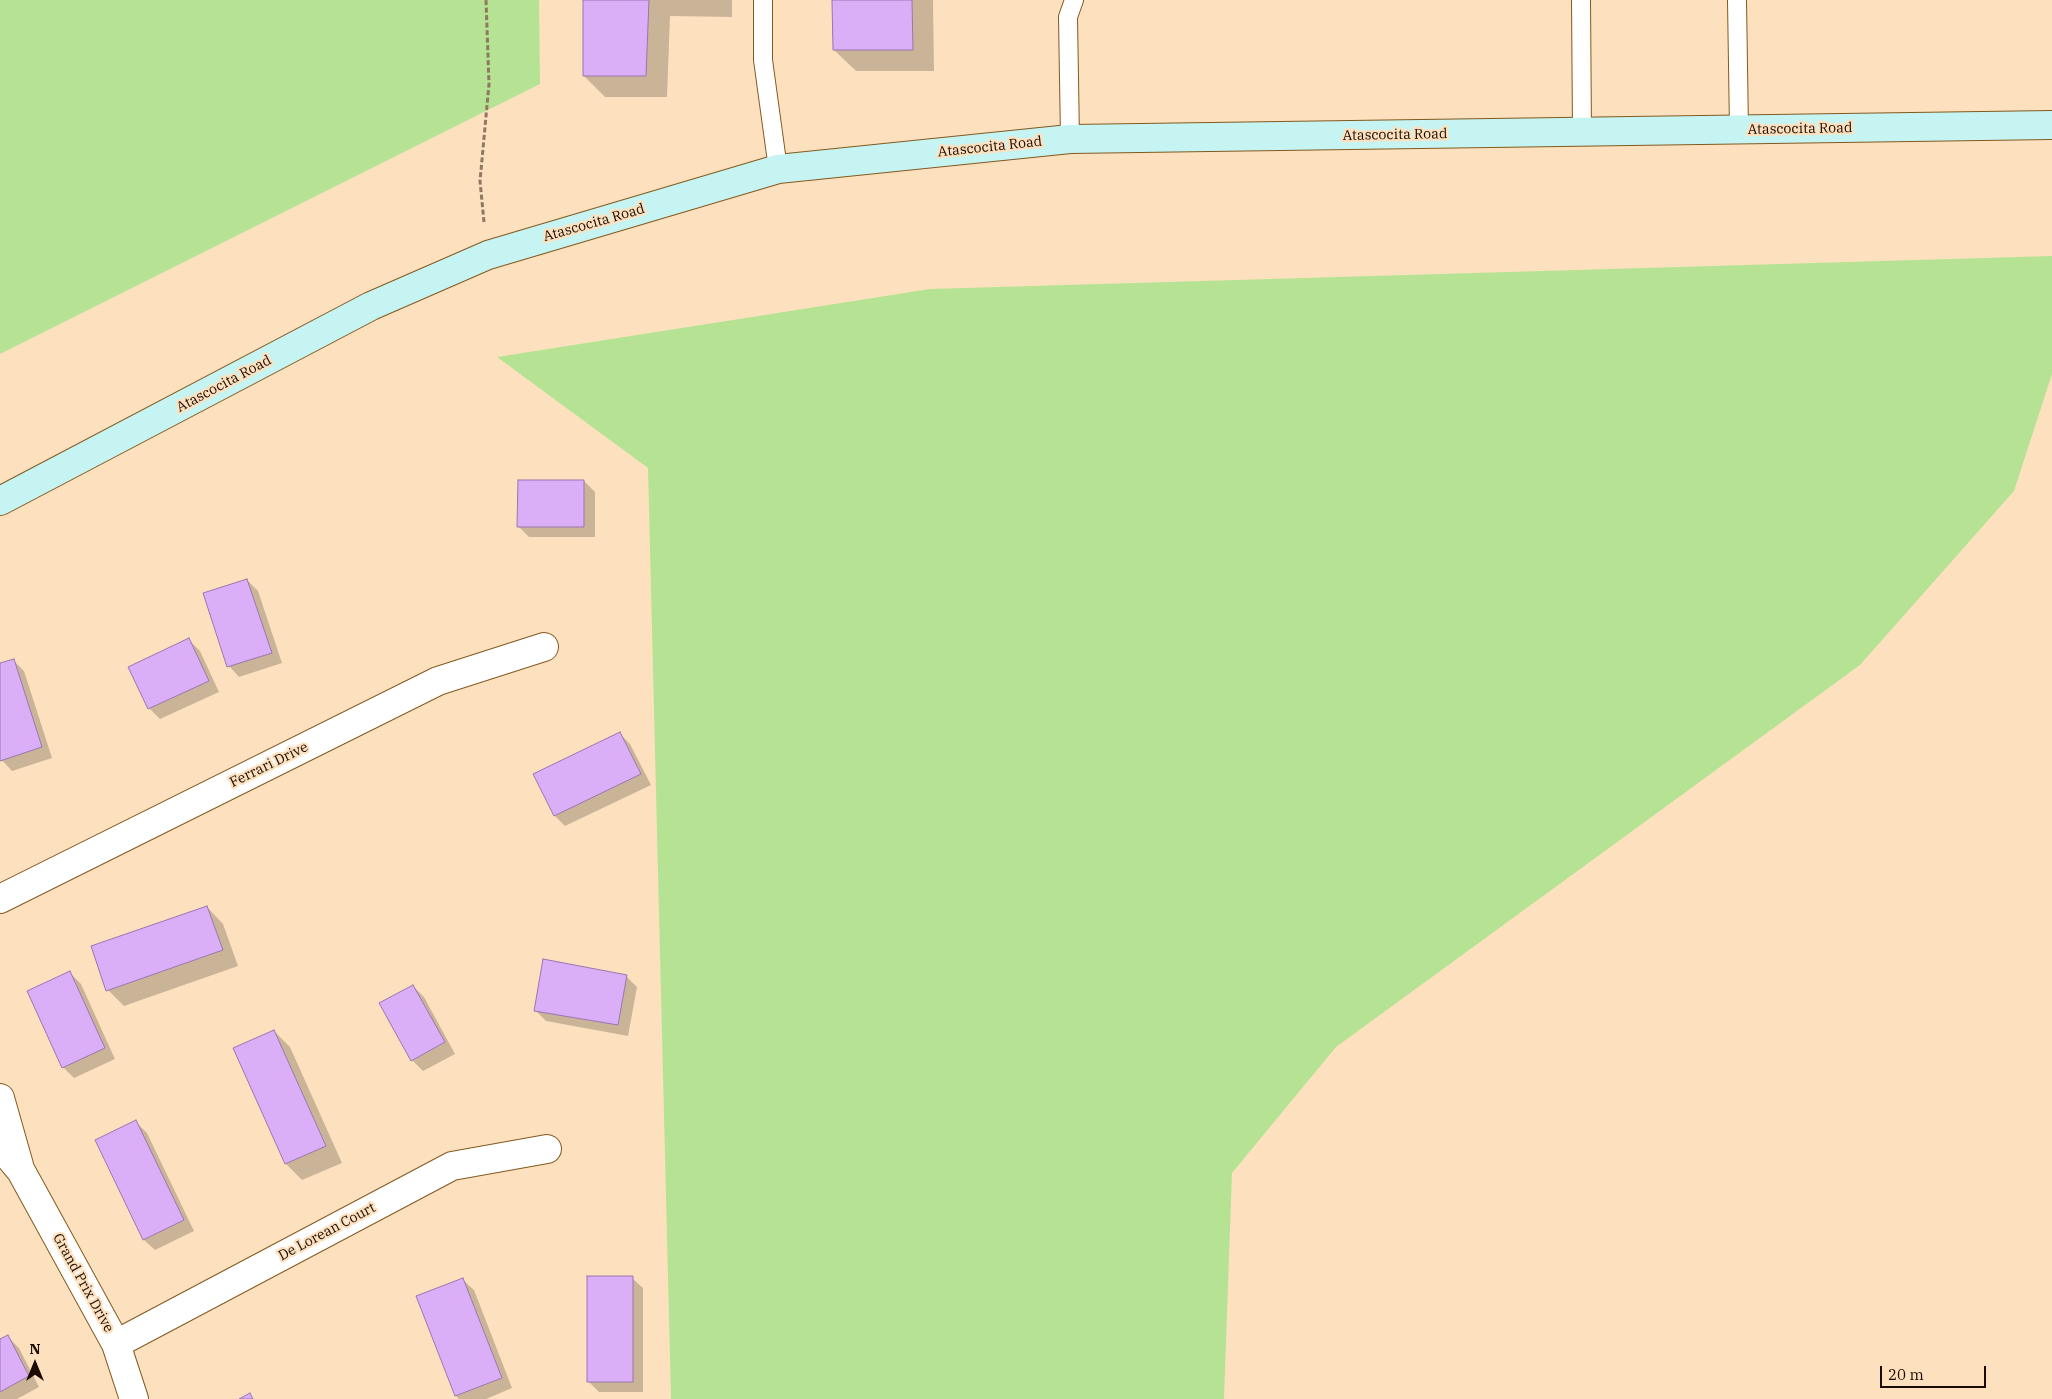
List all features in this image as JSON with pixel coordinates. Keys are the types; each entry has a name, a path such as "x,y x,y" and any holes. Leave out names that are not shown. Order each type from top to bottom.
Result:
{"main road":[{"name":"Atascocita Road","path":"0,501 371,306 488,254 778,169 1070,139 2052,125"}],"street":[{"name":"Ferrari Drive","path":"0,899 438,682 544,647"},
{"name":"Grand Prix Drive","path":"0,1098 21,1171"},
{"name":"Grand Prix Drive","path":"0,1146 21,1171 116,1344 134,1399"},
{"name":"De Lorean Court","path":"116,1344 452,1166 547,1149"}],"lane":[{"path":"762,0 763,60 778,169"},
{"path":"1070,139 1068,17 1074,0"},
{"path":"1581,0 1582,132"},
{"path":"1736,0 1739,130"}],"path":[{"path":"486,0 490,84 480,182 488,254"}],"green space":[{"path":"0,0 539,0 540,84 0,354"},
{"path":"2052,256 2052,374 2014,491 1860,665 1336,1047 1232,1173 1224,1399 671,1399 648,468 497,357 930,289"}],"building":[{"path":"583,0 649,0 646,76 583,76"},
{"path":"832,0 912,0 913,50 833,50"},
{"path":"518,480 584,480 584,527 517,527"},
{"path":"247,579 272,653 227,667 203,593"},
{"path":"189,638 209,681 148,709 128,667"},
{"path":"14,659 42,747 0,761 0,663"},
{"path":"620,732 641,774 554,816 533,774"},
{"path":"207,906 223,950 106,991 91,946"},
{"path":"543,959 627,975 618,1025 534,1011"},
{"path":"70,971 105,1048 62,1068 27,991"},
{"path":"413,985 445,1042 411,1061 379,1003"},
{"path":"274,1030 326,1146 285,1164 233,1048"},
{"path":"136,1120 184,1220 143,1240 95,1140"},
{"path":"587,1276 633,1276 633,1382 587,1382"},
{"path":"463,1278 502,1378 455,1396 416,1296"},
{"path":"8,1335 29,1376 0,1392 0,1339"},
{"path":"250,1393 253,1399 239,1399"}]}
